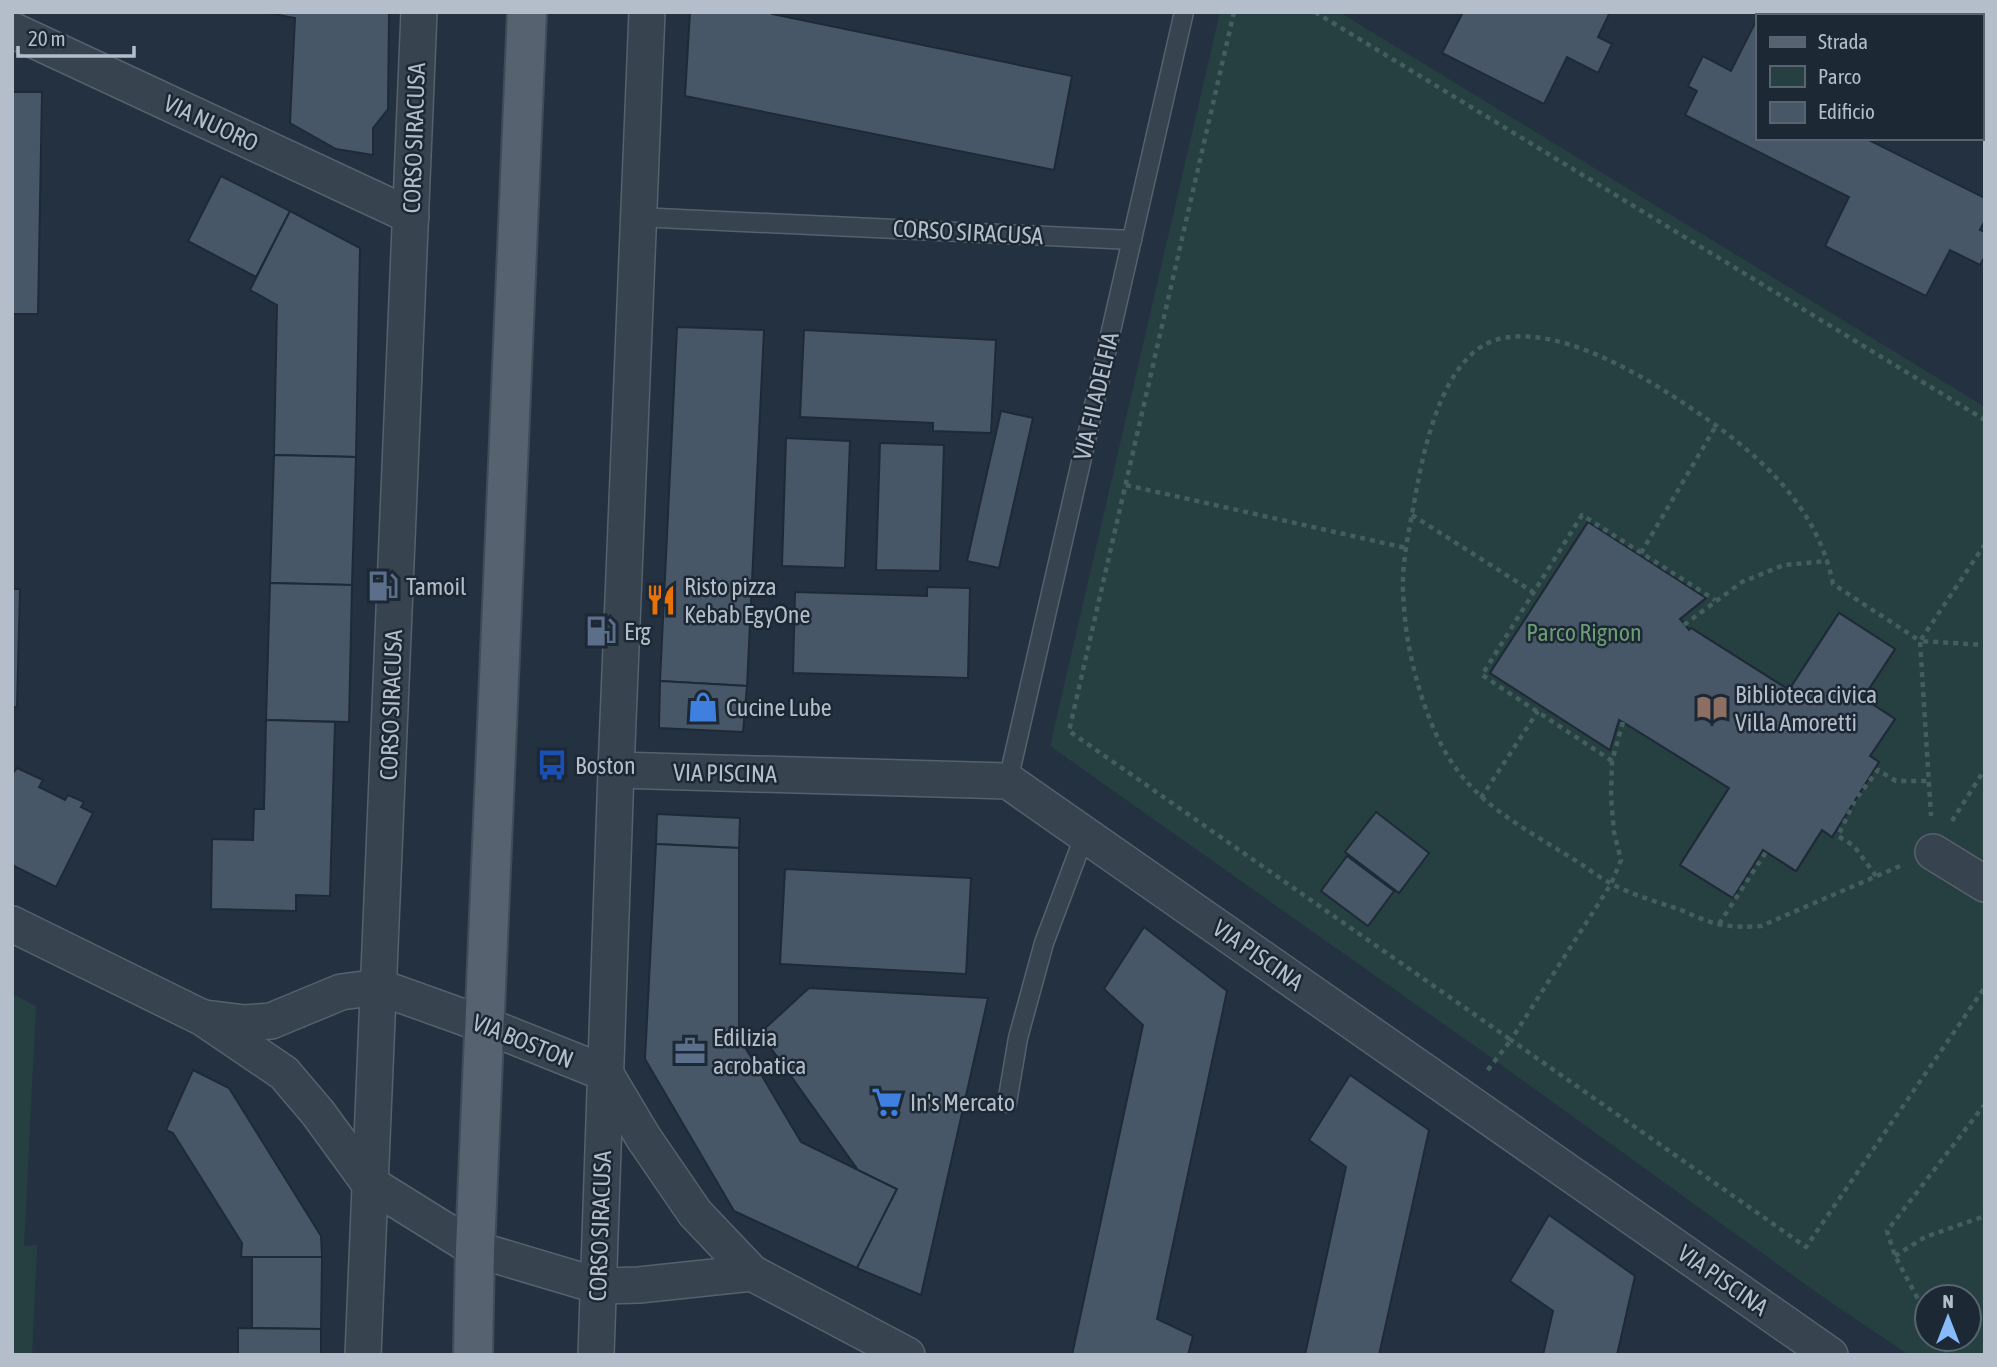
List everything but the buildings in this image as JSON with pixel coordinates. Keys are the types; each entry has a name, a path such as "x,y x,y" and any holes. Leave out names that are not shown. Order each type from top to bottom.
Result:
{"main road":[{"path":"473,1355 475,1249 527,12"}],"street":[{"name":"CORSO SIRACUSA","path":"363,1355 419,12"},
{"name":"CORSO SIRACUSA","path":"596,1355 637,216 647,12"},
{"name":"VIA NUORO","path":"12,30 411,216"},
{"name":"VIA PISCINA","path":"616,770 1008,780 1830,1355"},
{"path":"1933,852 1985,884"},
{"name":"VIA BOSTON","path":"12,923 203,1018 285,1073 369,1183 475,1249 599,1286 639,1285 752,1273"},
{"name":"VIA BOSTON","path":"203,1018 245,1023 271,1021 341,992 379,987 606,1073 643,1137 695,1213 752,1273 907,1355"}],"lane":[{"name":"VIA FILADELFIA","path":"1008,780 1184,12"},
{"name":"CORSO SIRACUSA","path":"637,216 1132,240"},
{"path":"1007,1103 1018,1038 1044,943 1085,834"}],"path":[{"path":"1234,12 1069,731 1806,1247 1985,987"},
{"path":"1315,12 1985,421"},
{"path":"1985,645 1920,640 1833,584 1828,561 1802,508 1767,465 1717,424 1639,374 1569,344 1540,338 1502,338 1476,350 1456,373 1436,412 1422,460 1406,548 1403,589 1408,641 1420,692 1455,768 1481,799 1611,884 1718,924 1740,928 1761,926 1933,852 1985,769"},
{"path":"1641,553 1717,424"},
{"path":"1126,485 1406,548"},
{"path":"1612,761 1482,675 1582,514 1715,600"},
{"path":"1412,515 1534,592"},
{"path":"1933,852 1920,640 1985,544"},
{"path":"1684,625 1742,582 1784,565 1828,561"},
{"path":"1481,799 1538,711"},
{"path":"1465,1099 1511,1040 1611,884 1620,860 1611,797 1612,761 1623,722"},
{"path":"1876,876 1854,846 1838,836 1855,800 1878,770 1896,781 1929,780"},
{"path":"1718,924 1766,852"},
{"path":"1913,1290 1895,1256 1887,1231 1985,1104"},
{"path":"1895,1256 1925,1237 1985,1216"}],"green space":[{"name":"Parco Rignon","path":"1220,12 1339,12 1985,407 1985,1355 1909,1355 1823,1297 1496,1061 1050,746"},
{"path":"12,994 36,1006 24,1246 37,1245 32,1355 12,1355"}],"place":[{"name":"Tamoil","path":"383,586"},
{"name":"Risto pizza Kebab EgyOne","path":"661,600"},
{"name":"Erg","path":"601,631"},
{"name":"Cucine Lube","path":"703,707"},
{"name":"Biblioteca civica Villa Amoretti","path":"1712,708"},
{"name":"Boston","path":"552,765"},
{"name":"Edilizia acrobatica","path":"690,1051"},
{"name":"In's Mercato","path":"887,1102"}]}
